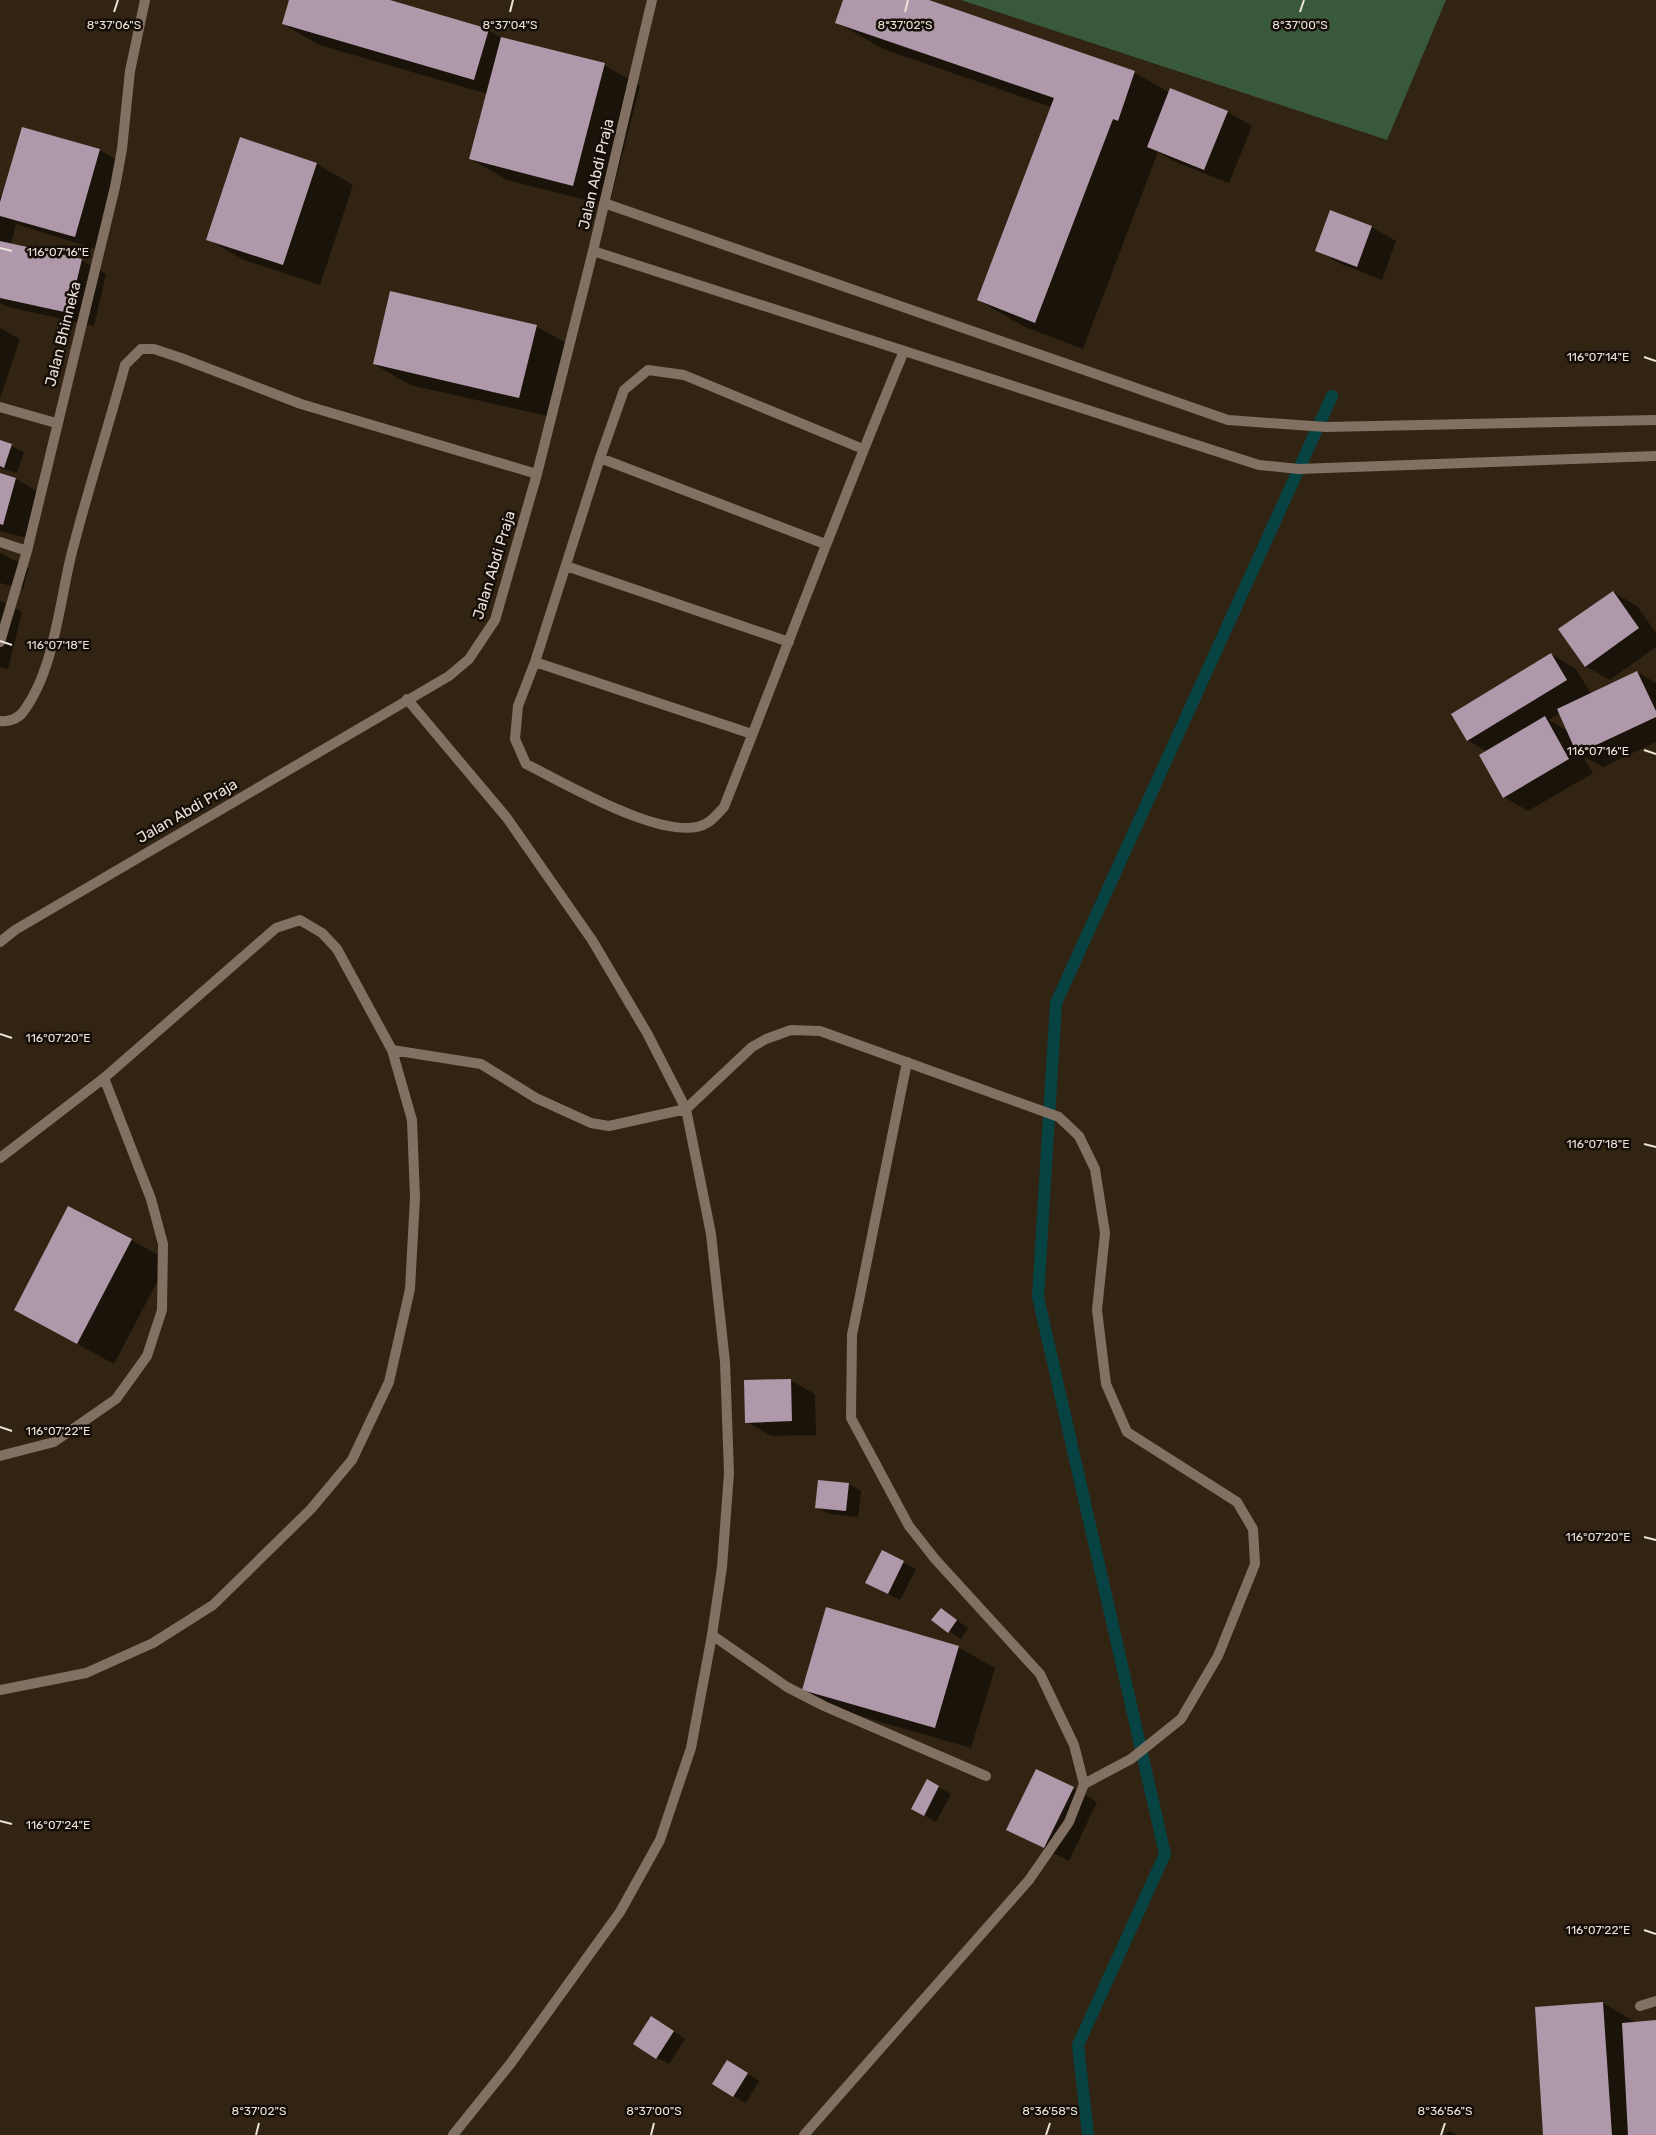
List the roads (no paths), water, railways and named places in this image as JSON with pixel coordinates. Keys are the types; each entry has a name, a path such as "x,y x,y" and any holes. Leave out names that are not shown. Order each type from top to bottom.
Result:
{"street":[{"name":"Jalan Bhinneka","path":"0,642 27,551 56,423 115,187 122,149 130,71 145,0"},
{"name":"Jalan Abdi Praja","path":"0,942 14,930 449,676 469,659 495,620 537,474 593,251 652,0"},
{"path":"604,203 1228,420 1326,427 1656,420"},
{"path":"593,251 1258,465 1313,468 1656,456"},
{"path":"0,720 8,722 22,714 40,679 53,640 72,555 125,365 141,349 154,349 181,358 301,404 537,474"},
{"path":"863,449 684,375 648,370 624,390 600,458 536,662 518,706 515,739 526,764 636,818 679,828 706,824 724,807 789,642 825,544 904,351"},
{"path":"0,407 56,423"},
{"path":"600,458 825,544"},
{"path":"0,542 27,551"},
{"path":"566,566 789,642"},
{"path":"536,662 752,734"},
{"path":"407,699 507,818 592,940 647,1033 686,1109 711,1234 726,1362 729,1473 722,1567 712,1635 691,1748 660,1840 620,1912 511,2063 453,2135"},
{"path":"0,1158 104,1078 276,928 300,920 322,933 337,949 392,1050 412,1120 415,1198 410,1289 389,1382 352,1460 311,1509 213,1605 153,1643 86,1673 0,1690"},
{"path":"392,1050 481,1064 536,1098 591,1124 609,1126 686,1109 752,1047 766,1039 791,1030 820,1031 1059,1117 1079,1136 1095,1169 1105,1233 1097,1310 1106,1384 1127,1432 1237,1502 1253,1529 1255,1564 1218,1656 1181,1719 1131,1759 1084,1784"},
{"path":"804,2135 1029,1880 1069,1822 1084,1784 1074,1744 1040,1674 935,1559 909,1526 851,1418 852,1336 907,1062"},
{"path":"0,1456 54,1442 116,1399 147,1356 162,1310 163,1244 151,1199 104,1078"},
{"path":"712,1635 787,1687 824,1706 986,1776"},
{"path":"1640,2006 1656,2001"}],"waterway":[{"path":"1088,2135 1078,2045 1165,1854 1038,1297 1056,1003 1332,396"}]}
